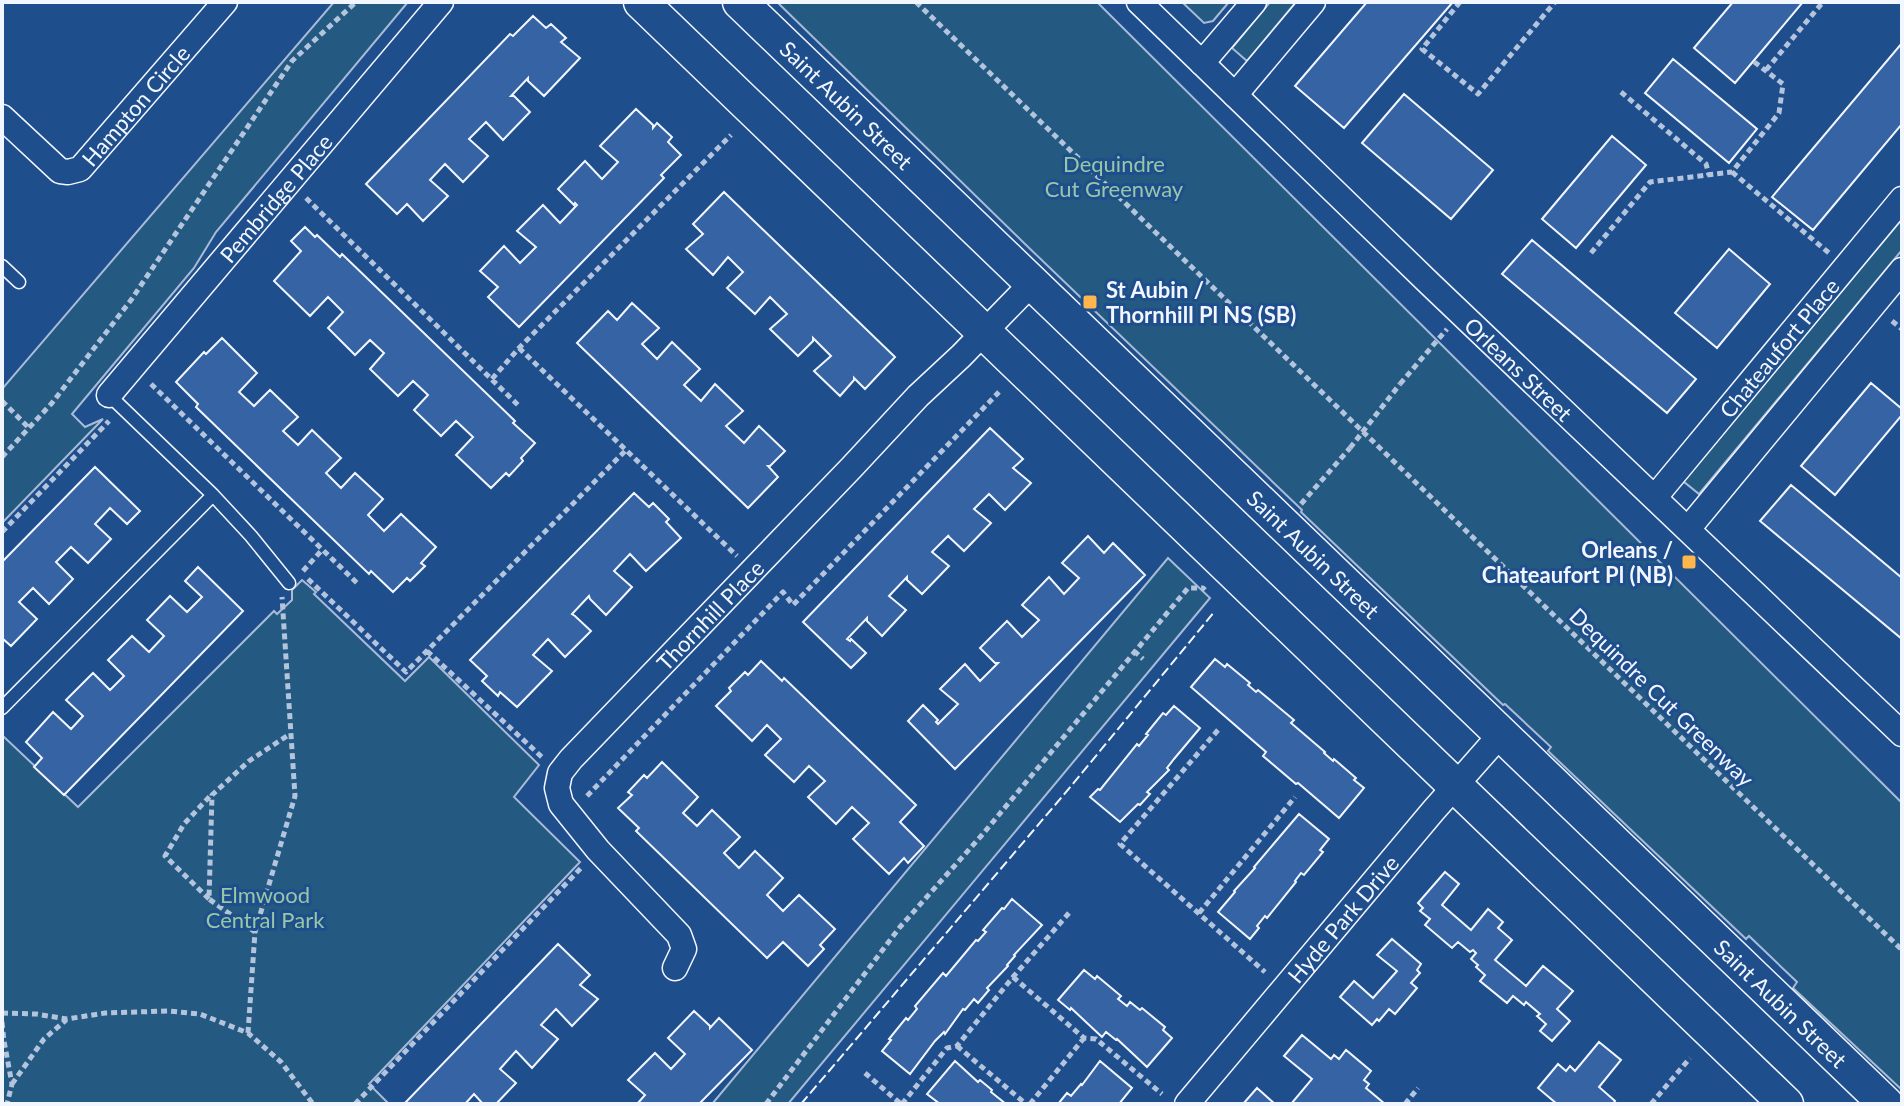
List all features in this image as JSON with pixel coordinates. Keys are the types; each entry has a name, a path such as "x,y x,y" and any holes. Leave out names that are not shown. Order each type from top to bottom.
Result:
{"main road":[{"path":"641,2 1786,1104"},
{"name":"Saint Aubin Street","path":"740,2 1886,1104"}],"street":[{"name":"Hampton Circle","path":"2,117 60,171 80,169 225,2"},
{"name":"Pembridge Place","path":"109,395 441,2"},
{"name":"Orleans Street","path":"1139,2 1902,734"},
{"path":"1202,63 1254,2"},
{"path":"1235,95 1313,2"},
{"name":"Chateaufort Place","path":"1655,497 1902,199"},
{"name":"Chateaufort Place","path":"1688,529 1902,270"},
{"name":"Thornhill Place","path":"560,773 918,396 1032,283"},
{"name":"Hyde Park Drive","path":"1187,1104 1501,734"},
{"path":"560,773 557,788 561,804 598,850 679,935 684,949 675,968"}],"lane":[{"path":"2,266 19,282"},
{"path":"109,395 213,495 289,583"},
{"path":"2,708 213,495"}],"path":[{"path":"2,457 52,403 131,300 292,61 356,2"},
{"name":"Dequindre Cut Greenway","path":"916,2 1902,950"},
{"path":"1460,2 1422,49 1478,94 1555,2"},
{"path":"1766,70 1823,2"},
{"path":"1591,253 1650,182 1732,172 1779,113 1783,84 1753,61"},
{"path":"1621,92 1706,164 1709,175"},
{"path":"492,379 519,348 731,135"},
{"path":"1732,172 1833,256"},
{"path":"317,208 520,407"},
{"path":"1298,509 1460,313"},
{"path":"519,348 740,559"},
{"path":"147,380 357,583"},
{"path":"577,806 783,592 793,605 999,392"},
{"path":"2,401 29,428"},
{"path":"2,532 110,421"},
{"path":"322,550 301,573 406,672 626,450"},
{"path":"248,1033 255,932 295,796 282,593 289,583"},
{"path":"766,1104 900,927 982,835 1188,588 1203,588"},
{"path":"427,651 560,773"},
{"path":"1134,651 1143,659"},
{"path":"1218,730 1120,844 1265,972"},
{"path":"255,932 209,899 165,856 184,824 212,795 249,761 290,734"},
{"path":"209,899 212,795"},
{"path":"1198,913 1295,797"},
{"path":"355,1104 598,850"},
{"path":"865,1073 901,1104 947,1048 957,1046 1069,913"},
{"path":"1013,977 1084,1038 1096,1039 1162,1094"},
{"path":"2,1013 67,1019 105,1013 168,1011 200,1014 248,1033 281,1062 313,1104"},
{"path":"7,1104 12,1084 44,1039 67,1019"},
{"path":"2,1022 12,1084"},
{"path":"957,1046 1028,1104 1084,1038"},
{"path":"1651,1104 1690,1058"},
{"path":"1405,1104 1418,1088"}],"green space":[{"path":"334,2 408,2 216,232 194,268 72,414 85,427 103,419 2,523 2,389"},
{"name":"Dequindre Cut Greenway","path":"777,2 1097,2 1902,803 1902,1090 1793,988 1797,982 1749,936 1746,939 1548,751 1551,747 1301,512"},
{"path":"1182,2 1229,2 1213,21 1204,23"},
{"path":"1270,2 1296,2 1247,61 1232,48"},
{"path":"1902,219 1902,250 1699,494 1683,481"},
{"path":"1168,558 1210,598 788,1104 712,1104"},
{"name":"Elmwood Central Park","path":"302,580 405,681 429,657 539,765 514,797 580,862 369,1084 389,1104 2,1104 2,735 78,807 274,611 277,614 292,600 292,590"}],"building":[{"path":"1367,2 1453,2 1344,128 1295,86"},
{"path":"1733,2 1803,2 1735,83 1694,48"},
{"path":"533,16 546,28 551,24 566,38 561,42 580,58 544,96 528,78 511,96 530,112 503,140 486,122 469,139 488,156 463,182 445,164 430,180 448,196 423,221 407,204 397,214 366,184 510,34 513,36"},
{"path":"1902,43 1902,124 1813,230 1772,197"},
{"path":"1673,59 1757,129 1729,163 1645,93"},
{"path":"1404,94 1493,170 1451,219 1362,143"},
{"path":"636,109 653,128 657,123 672,137 668,142 681,155 661,175 664,178 519,327 488,297 498,287 480,271 504,246 520,263 536,247 517,231 543,205 560,223 577,205 558,189 585,161 602,179 618,162 600,146"},
{"path":"1612,136 1646,165 1576,248 1542,219"},
{"path":"724,192 895,357 865,389 854,378 840,396 814,371 831,356 813,338 798,356 770,329 787,314 770,297 755,314 727,288 743,272 728,257 713,275 686,249 703,234 693,224"},
{"path":"305,227 340,257 342,254 535,443 509,476 506,473 491,488 456,455 473,437 456,421 441,436 414,410 428,395 413,381 398,396 370,369 384,353 370,340 355,355 328,328 343,312 328,297 310,316 274,281 301,251 291,241"},
{"path":"1532,240 1696,379 1667,413 1502,274"},
{"path":"1729,249 1770,284 1717,348 1675,313"},
{"path":"632,303 659,328 642,344 657,359 672,342 700,369 684,385 701,401 715,384 743,411 726,426 744,443 759,426 785,451 768,466 778,477 748,508 577,343 608,311 617,320"},
{"path":"222,338 257,373 239,392 254,406 270,390 298,417 283,431 298,445 312,430 341,458 326,473 341,488 355,473 383,499 368,515 384,531 401,514 436,547 421,563 425,566 410,581 407,578 393,592 371,571 369,574 196,407 198,404 176,382"},
{"path":"1871,383 1902,409 1902,415 1835,495 1801,466"},
{"path":"990,428 1023,459 1013,468 1031,483 1005,510 989,494 974,509 991,523 964,551 948,536 932,552 949,566 922,594 907,577 889,596 906,610 882,636 867,618 847,639 866,653 851,668 803,622"},
{"path":"95,467 140,511 127,524 110,508 95,524 111,539 88,563 71,547 56,562 73,579 49,604 33,588 19,602 37,619 11,646 2,638 2,562"},
{"path":"1791,485 1902,578 1902,639 1760,521"},
{"path":"634,493 649,507 653,503 669,519 666,522 681,538 646,571 630,554 614,571 632,587 606,615 589,596 572,614 591,631 565,657 548,639 533,655 552,671 517,707 500,692 498,696 482,681 487,676 470,660"},
{"path":"1088,536 1104,553 1113,543 1145,575 955,769 908,721 923,705 938,720 938,724 958,704 940,689 965,664 980,681 998,663 980,648 1007,621 1022,637 1039,620 1022,605 1049,577 1064,594 1079,578 1062,563"},
{"path":"198,567 243,611 64,795 34,767 42,758 26,742 53,712 71,729 83,716 66,700 93,673 110,690 124,676 108,660 132,636 149,652 164,636 147,620 170,596 187,612 202,597 185,581"},
{"path":"1215,659 1225,667 1227,664 1256,692 1258,690 1294,720 1291,723 1364,788 1339,818 1263,756 1266,752 1191,687"},
{"path":"761,661 782,681 784,678 916,805 900,822 924,846 908,863 904,858 889,874 853,839 869,823 852,807 836,824 808,797 825,781 809,766 794,782 765,755 781,739 767,725 752,741 716,706 745,672 748,675"},
{"path":"1174,706 1200,728 1167,768 1169,770 1147,792 1150,794 1120,822 1090,797 1100,790 1137,744 1139,746 1163,713 1166,715"},
{"path":"662,762 698,797 683,813 697,826 712,810 740,837 724,853 739,868 755,851 783,878 767,895 783,911 799,895 835,929 820,945 824,949 808,966 783,942 767,958 636,831 639,828 618,808 632,795 628,792 644,775 647,778"},
{"path":"1299,814 1329,839 1320,850 1323,852 1304,875 1301,873 1267,918 1265,916 1257,926 1259,928 1250,939 1218,912"},
{"path":"1445,872 1459,884 1442,905 1471,930 1488,909 1503,922 1498,928 1512,940 1495,960 1526,986 1543,966 1573,991 1557,1009 1570,1021 1552,1041 1540,1031 1546,1024 1537,1016 1540,1014 1526,1002 1524,1005 1513,996 1507,1003 1480,981 1485,975 1471,959 1476,953 1473,950 1470,952 1458,942 1452,948 1425,925 1430,919 1420,911 1423,908 1418,903"},
{"path":"1012,899 1042,925 1014,955 978,1003 974,999 963,1009 910,1074 882,1051 943,973 946,976"},
{"path":"1392,939 1421,964 1417,970 1420,973 1411,983 1417,988 1395,1014 1389,1009 1372,1025 1340,997 1354,981 1373,998 1397,971 1377,955"},
{"path":"558,944 590,975 580,985 598,999 572,1026 556,1009 541,1025 558,1039 532,1068 516,1051 500,1069 516,1083 496,1104 483,1104 474,1094 465,1104 404,1104"},
{"path":"1084,970 1095,979 1097,976 1121,996 1118,999 1127,1006 1130,1002 1140,1010 1142,1008 1165,1027 1163,1030 1172,1038 1147,1067 1117,1039 1106,1032 1102,1037 1058,1000"},
{"path":"694,1011 710,1028 719,1018 752,1050 699,1104 637,1104 645,1095 628,1080 655,1053 671,1069 685,1054 668,1038"},
{"path":"1302,1035 1331,1059 1334,1055 1339,1059 1346,1050 1371,1071 1364,1080 1369,1084 1366,1088 1385,1104 1291,1104 1312,1079 1284,1056"},
{"path":"1599,1042 1621,1060 1599,1087 1615,1101 1613,1104 1557,1104 1538,1088 1558,1064 1566,1071 1570,1066 1575,1071"},
{"path":"955,1061 1006,1104 940,1104 927,1094"},
{"path":"1100,1061 1132,1088 1119,1104 1058,1104 1067,1093 1071,1096 1082,1085"},
{"path":"1257,1088 1275,1104 1243,1104"}],"fence":[{"path":"801,1104 1215,611"}],"place":[{"name":"St Aubin / Thornhill Pl NS (SB)","path":"1090,302"},
{"name":"Orleans / Chateaufort Pl (NB)","path":"1689,562"}]}
